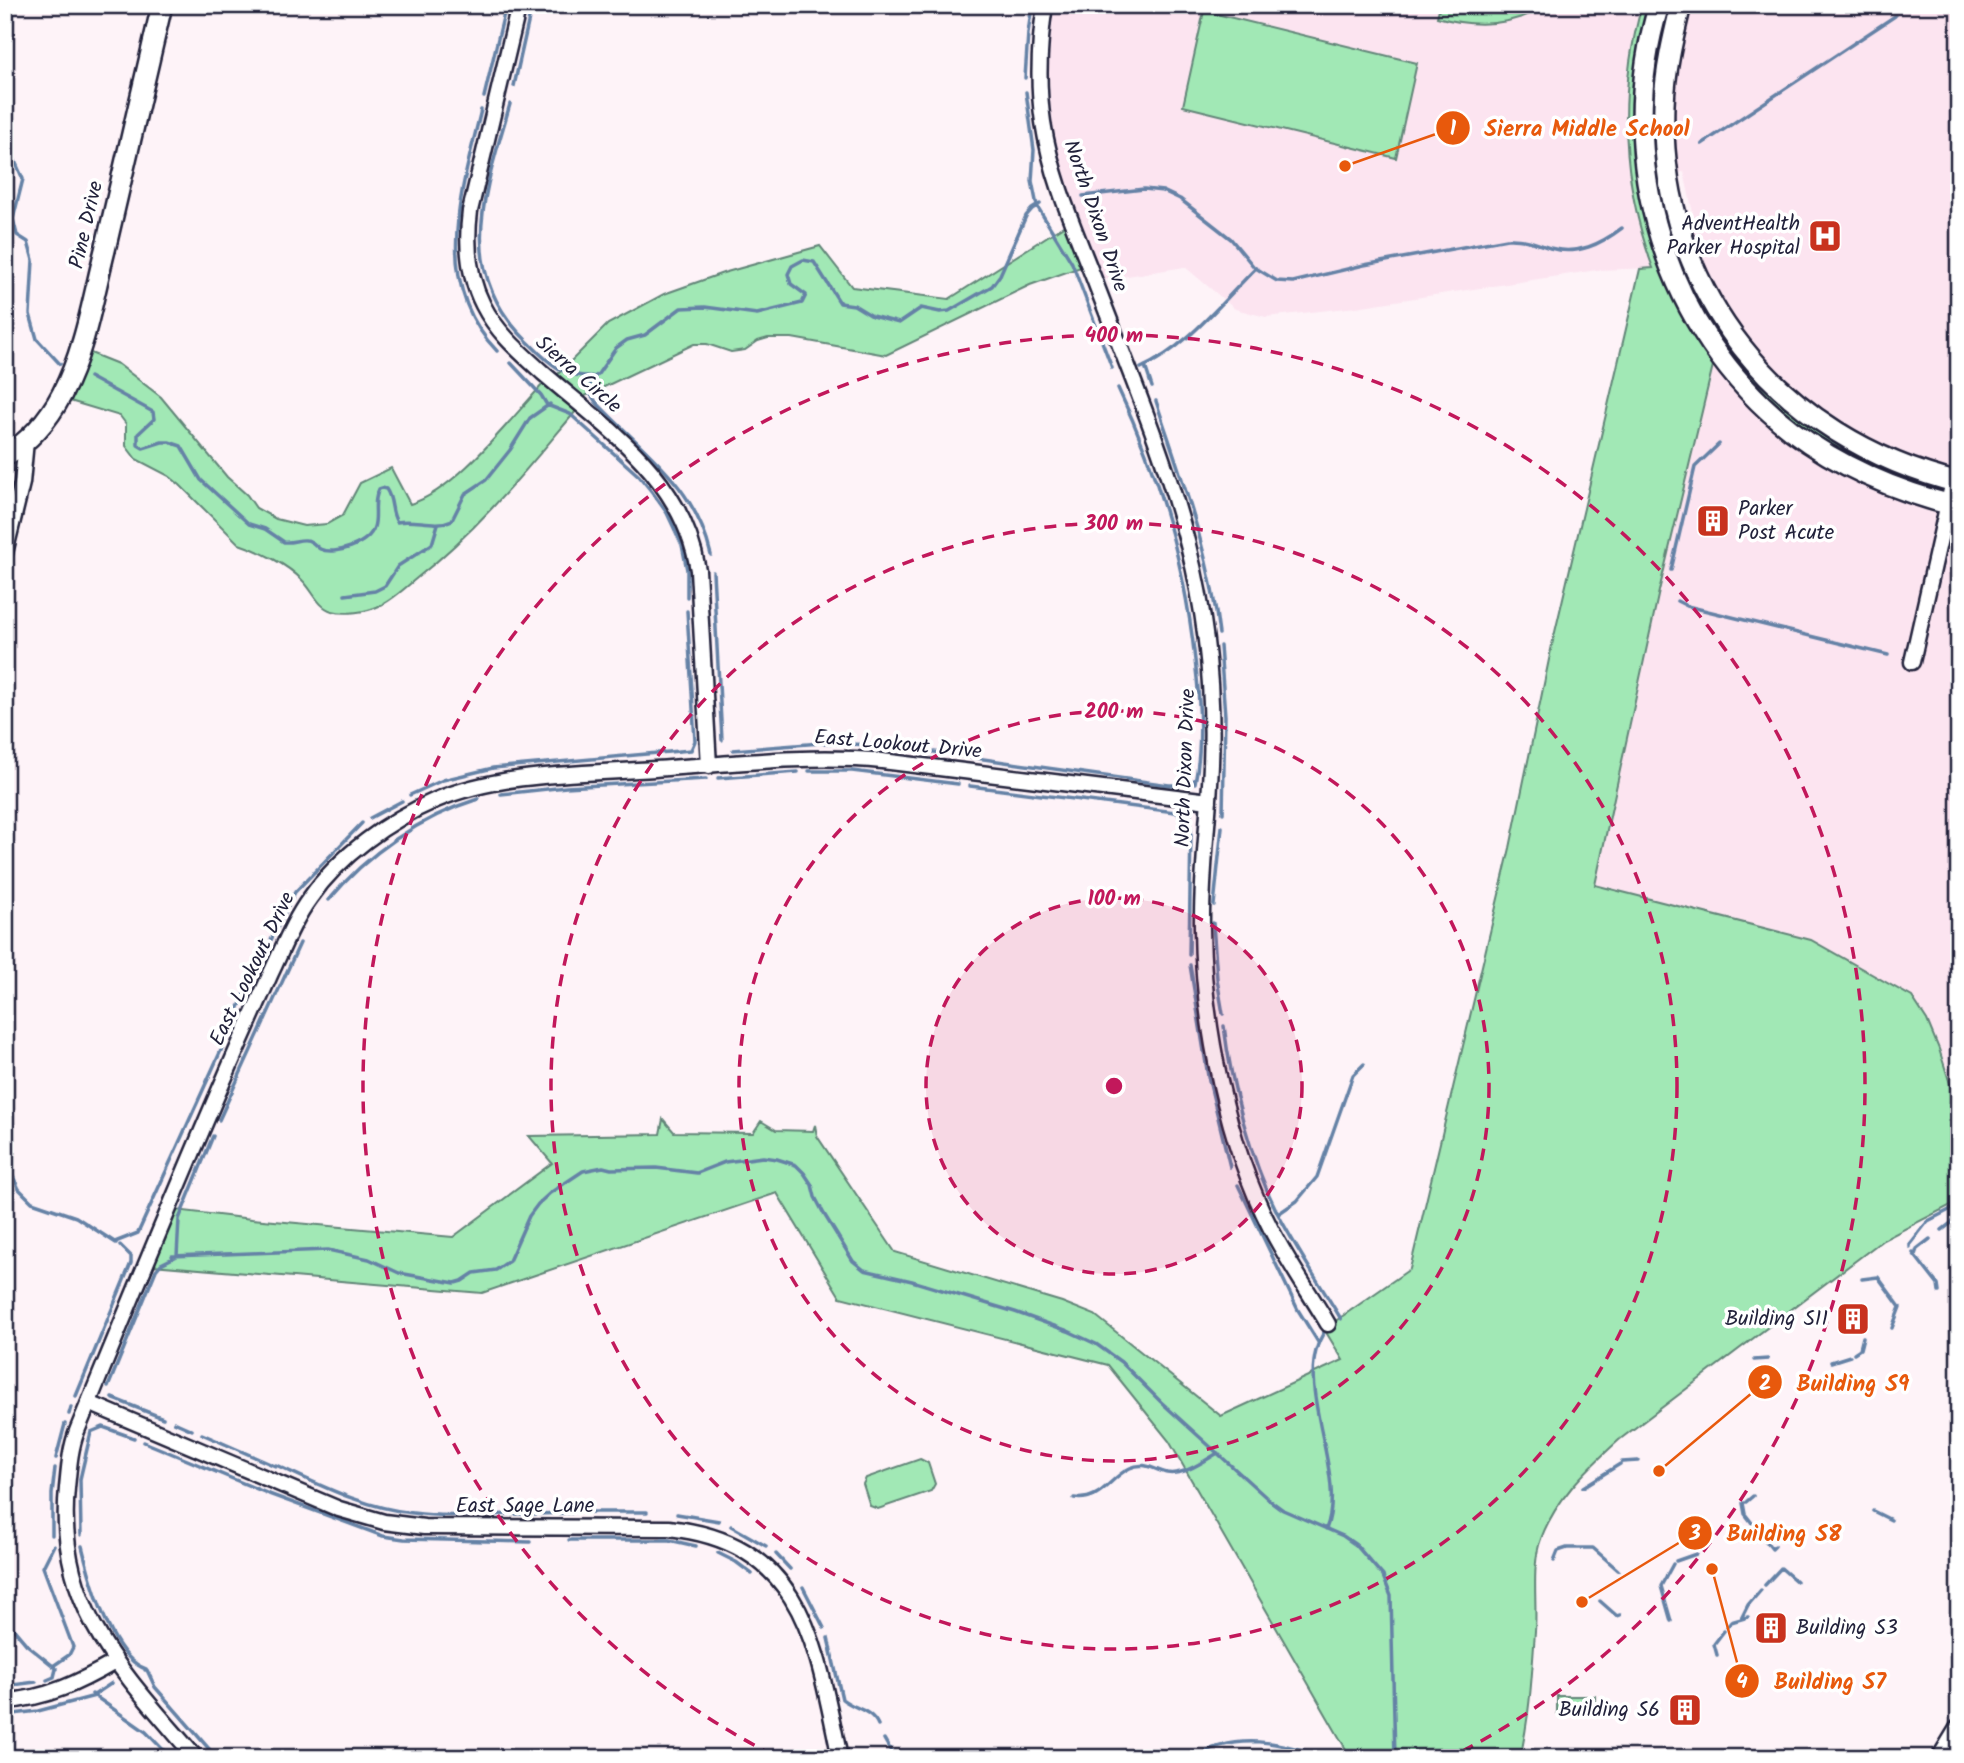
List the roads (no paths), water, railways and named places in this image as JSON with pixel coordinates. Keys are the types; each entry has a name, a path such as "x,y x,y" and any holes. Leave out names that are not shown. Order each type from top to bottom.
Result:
{"main road":[{"name":"Pine Drive","path":"5,456 26,441 55,407 77,357 97,284 162,5"},
{"path":"1659,5 1648,43 1643,74 1643,161 1660,240 1690,309 1711,344 1737,378 1792,430 1869,477 1907,492 1953,505"},
{"path":"1681,5 1670,55 1665,97 1666,161 1672,200 1681,232 1712,301 1729,330 1755,363 1780,389 1820,423 1880,457 1924,474 1956,482"},
{"path":"1942,1758 1959,1730"}],"street":[{"name":"Sierra Circle","path":"519,5 470,211 467,246 474,281 487,313 510,342 641,460 664,486 685,520 698,570 709,766"},
{"name":"North Dixon Drive","path":"1045,5 1039,85 1049,154 1071,220 1166,471 1196,580 1211,695 1212,749 1204,859 1202,943 1209,1013 1223,1092 1240,1150 1262,1209 1328,1324"},
{"path":"5,553 22,483 26,441"},
{"path":"1912,663 1953,505 1956,482"},
{"name":"East Lookout Drive","path":"196,1758 115,1662 83,1604 74,1578 67,1536 66,1504 71,1453 191,1154 289,934 310,898 332,873 366,843 398,820 432,802 462,791 518,780 815,758 856,759 1209,801"},
{"name":"East Sage Lane","path":"89,1403 339,1509 384,1522 432,1527 661,1527 695,1531 726,1540 774,1574 800,1611 817,1654 840,1758"},
{"path":"5,1701 34,1697 64,1688 115,1662"}],"waterway":[{"path":"484,97 506,5"},
{"path":"514,86 532,5"},
{"path":"1025,78 1032,5"},
{"path":"1702,144 1895,16"},
{"path":"1026,92 1034,150 1032,181 1037,206 1072,263 1112,368"},
{"path":"510,104 485,197 483,257 489,285 503,313 545,359 568,373 595,377"},
{"path":"481,110 460,203 457,266 464,295 476,324 497,351"},
{"path":"5,154 14,159 23,179 13,219 17,235 28,242 33,260 30,314 37,339 60,364"},
{"path":"1083,196 1144,189 1163,191 1180,199 1231,239 1254,267 1277,281 1293,282 1364,265 1507,239 1524,240 1560,250 1579,249 1606,239 1622,228"},
{"path":"589,382 616,348 627,340 645,335 681,308 705,307 757,314 802,303 806,295 791,284 788,274 792,266 803,260 814,262 840,303 854,305 872,316 899,323 921,308 949,311 992,286 1000,275 1026,216 1040,204"},
{"path":"1141,368 1157,360 1187,337 1255,269"},
{"path":"511,363 547,405 570,414 639,476 652,492 667,513 682,545 687,570 687,597"},
{"path":"1145,366 1152,387"},
{"path":"89,377 153,412 154,419 138,434 138,445 143,448 169,442 181,446 201,480 249,524 265,529 284,542 308,540 326,551 342,550 366,539 374,527 377,494 382,488 388,493 397,522 439,523 452,520 465,494 486,480 510,450 530,418 550,404"},
{"path":"591,381 589,392 596,402 680,488 693,508 711,555"},
{"path":"1118,388 1158,487 1185,590 1199,706 1200,737 1195,783"},
{"path":"1156,401 1202,545 1219,634"},
{"path":"1671,570 1695,467 1719,444"},
{"path":"345,595 375,591 385,586 398,566 432,544 438,524"},
{"path":"713,572 722,740"},
{"path":"1677,601 1687,606 1888,655"},
{"path":"410,795 443,780 493,768 691,750 695,741 687,611"},
{"path":"1220,646 1225,716 1223,813"},
{"path":"733,750 821,743 876,745"},
{"path":"890,747 943,753"},
{"path":"955,755 1169,785 1187,785 1194,780"},
{"path":"809,771 852,771 958,784"},
{"path":"718,778 798,772"},
{"path":"501,794 566,787 706,779"},
{"path":"970,786 1175,812 1188,819"},
{"path":"329,900 360,867 396,839 436,816 478,799"},
{"path":"370,818 402,801"},
{"path":"1189,955 1191,828 1188,819 1191,813"},
{"path":"269,944 295,892 362,823"},
{"path":"1214,905 1222,827"},
{"path":"1213,923 1217,979 1223,1014"},
{"path":"219,1120 300,943"},
{"path":"229,1031 257,965"},
{"path":"1190,965 1208,1076 1230,1167"},
{"path":"1224,1026 1231,1072 1243,1121 1267,1191 1292,1239 1341,1319"},
{"path":"115,1242 138,1233 223,1046"},
{"path":"1278,1214 1297,1201 1317,1177 1353,1075 1364,1064"},
{"path":"108,1387 156,1270 161,1264 177,1256 179,1219 213,1136"},
{"path":"172,1256 328,1250 369,1259 399,1273 455,1283 474,1273 496,1270 509,1261 529,1216 538,1204 583,1171 603,1167 656,1168 697,1173 725,1162 763,1157 796,1165 812,1185 824,1214 853,1261 864,1270 912,1281 1015,1312 1096,1344 1121,1362 1268,1499 1283,1510 1343,1536 1356,1545 1383,1576 1391,1596 1395,1758"},
{"path":"5,1160 19,1189 32,1202 76,1217 116,1243"},
{"path":"1238,1185 1298,1310 1318,1342"},
{"path":"1910,1247 1928,1221 1959,1205"},
{"path":"1942,1230 1959,1217"},
{"path":"1915,1255 1917,1249 1930,1239"},
{"path":"76,1396 131,1263 131,1256 120,1245"},
{"path":"1913,1253 1938,1285 1939,1292"},
{"path":"1862,1279 1878,1277 1900,1307 1892,1328"},
{"path":"1325,1331 1316,1352 1313,1376 1330,1482 1331,1507 1326,1529"},
{"path":"1854,1353 1860,1349 1863,1337"},
{"path":"1831,1362 1850,1356"},
{"path":"1754,1360 1768,1359"},
{"path":"112,1398 163,1418"},
{"path":"69,1414 71,1407"},
{"path":"174,1422 192,1430"},
{"path":"56,1458 65,1424"},
{"path":"81,1535 80,1479 91,1432 103,1427 134,1438"},
{"path":"202,1434 275,1466"},
{"path":"144,1442 269,1494 383,1536 404,1539 530,1542"},
{"path":"1074,1498 1098,1493 1123,1472 1135,1466 1145,1466 1167,1473 1180,1472 1218,1453"},
{"path":"1622,1462 1638,1461"},
{"path":"1583,1487 1620,1464"},
{"path":"276,1465 343,1495 395,1510 440,1515 522,1514"},
{"path":"52,1535 55,1468"},
{"path":"1746,1502 1753,1496"},
{"path":"1743,1503 1745,1514 1772,1549 1775,1546"},
{"path":"1873,1511 1891,1520"},
{"path":"584,1512 647,1512"},
{"path":"532,1514 572,1513"},
{"path":"677,1514 719,1521"},
{"path":"731,1526 766,1546"},
{"path":"569,1540 669,1540 696,1546"},
{"path":"53,1666 69,1655 73,1647 43,1567 54,1545"},
{"path":"82,1546 96,1596 112,1634 133,1662 145,1670"},
{"path":"1554,1561 1558,1551 1567,1548 1593,1548 1618,1570"},
{"path":"718,1553 752,1574"},
{"path":"776,1554 790,1569"},
{"path":"1676,1561 1696,1554"},
{"path":"1671,1621 1661,1586 1673,1564"},
{"path":"1765,1585 1781,1568 1796,1581"},
{"path":"803,1587 824,1628"},
{"path":"1741,1619 1748,1605 1761,1590"},
{"path":"1600,1601 1617,1616 1620,1615"},
{"path":"1727,1627 1731,1622 1748,1617"},
{"path":"5,1619 27,1645 57,1669"},
{"path":"1717,1655 1714,1644 1724,1631"},
{"path":"828,1638 842,1699 867,1712 878,1725"},
{"path":"47,1680 54,1677 56,1669"},
{"path":"147,1670 155,1687 217,1758"},
{"path":"5,1686 36,1682"},
{"path":"94,1695 112,1683"},
{"path":"92,1694 146,1732 171,1758"},
{"path":"5,1715 38,1711 95,1696"},
{"path":"884,1739 895,1758"},
{"path":"1191,1758 1226,1744 1242,1742 1292,1747 1328,1758"}],"place":[{"name":"Sierra Middle School","path":"1345,166"},
{"name":"AdventHealth Parker Hospital","path":"1825,236"},
{"name":"Parker Post Acute","path":"1713,521"},
{"name":"Building S11","path":"1853,1319"},
{"name":"Building S9","path":"1659,1471"},
{"name":"Building S7","path":"1712,1569"},
{"name":"Building S8","path":"1582,1602"},
{"name":"Building S3","path":"1771,1628"},
{"name":"Building S6","path":"1685,1710"}]}
